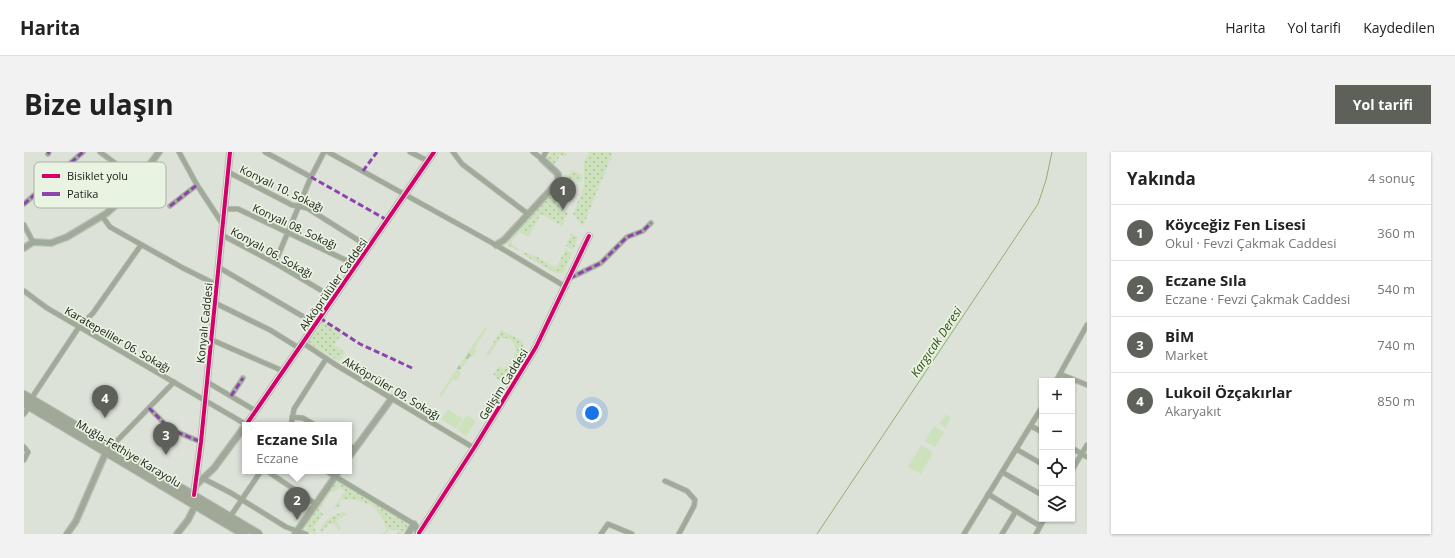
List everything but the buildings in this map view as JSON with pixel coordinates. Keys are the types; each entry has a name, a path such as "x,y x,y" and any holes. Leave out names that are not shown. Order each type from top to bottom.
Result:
{"highway":[{"name":"Muğla-Fethiye Karayolu","path":"27,401 194,495 258,534"},
{"name":"Muğla-Fethiye Karayolu","path":"110,449 195,506 240,533"}],"street":[{"path":"70,162 83,152"},
{"path":"100,152 114,162"},
{"path":"152,162 159,152"},
{"path":"179,152 197,186 222,223"},
{"name":"Konyalı Caddesi","path":"194,495 212,340 230,152"},
{"path":"265,152 311,177"},
{"path":"275,263 298,206 324,152"},
{"path":"328,152 496,245 566,287"},
{"path":"410,152 428,161"},
{"name":"Akköprülüler Caddesi","path":"248,422 434,152"},
{"path":"496,245 528,214 559,180 558,174 533,152"},
{"path":"542,159 546,152"},
{"path":"455,153 462,164 528,214"},
{"name":"Konyalı 10. Sokağı","path":"228,172 292,205 307,208 369,247"},
{"path":"170,206 197,186"},
{"path":"24,204 34,195"},
{"path":"24,248 33,242 51,243 61,240 113,208"},
{"name":"Konyalı 08. Sokağı","path":"224,208 238,209 356,265"},
{"path":"102,216 107,226 217,284"},
{"path":"570,278 601,263 627,237 644,231 651,223"},
{"path":"24,225 33,242"},
{"name":"Konyalı 06. Sokağı","path":"222,235 275,263 334,298"},
{"name":"Gelişim Caddesi","path":"418,533 474,448 536,347 566,287 589,236"},
{"path":"24,414 27,401 80,327 93,313 141,245"},
{"path":"218,267 316,324"},
{"name":"Karatepeliler 06. Sokağı","path":"24,291 80,327 242,423"},
{"name":"Akköprüler 09. Sokağı","path":"215,303 301,345 474,448"},
{"path":"1058,378 1087,325"},
{"path":"212,340 283,371"},
{"path":"291,422 294,409 326,359"},
{"path":"1060,374 1087,386"},
{"path":"231,396 243,378"},
{"path":"67,534 76,521 110,449 174,382"},
{"path":"207,382 256,411"},
{"path":"352,453 392,398"},
{"path":"149,408 169,428"},
{"path":"964,534 1039,412"},
{"path":"292,417 300,417 309,422"},
{"path":"1031,426 1039,430"},
{"name":"Akköprülüler Caddesi","path":"196,486 204,479 242,430"},
{"path":"177,432 201,442"},
{"path":"1075,465 1087,444"},
{"path":"24,447 28,452 24,460"},
{"path":"1016,449 1039,462"},
{"path":"1075,450 1087,457"},
{"path":"1002,472 1039,493"},
{"path":"230,517 260,474"},
{"path":"271,474 316,504"},
{"path":"296,532 337,474 414,524 408,534"},
{"path":"204,479 242,500 282,525 296,532 306,534"},
{"path":"665,481 687,491 695,500 694,506 678,534"},
{"path":"988,494 1040,526"},
{"path":"177,534 188,520 195,506"},
{"path":"1002,534 1016,511"},
{"path":"1036,534 1042,522"},
{"name":"Gelişim Caddesi","path":"414,524 418,533"},
{"path":"601,534 608,524 632,534"}],"green space":[{"path":"551,152 564,152 567,154 565,157 560,155 553,167 548,161 547,157"},
{"path":"589,152 611,152 612,155 583,226 573,214 584,187 584,162"},
{"path":"572,170 582,175 582,181 579,182 572,178 565,185 562,183 553,194 551,193 565,179"},
{"path":"549,195 568,213 562,226 541,214 528,237 520,232 511,242 519,249 518,251 508,245 508,241"},
{"path":"571,233 578,237 573,250 566,246"},
{"path":"566,249 572,253 564,272 558,274 522,254 524,252 533,256 534,255 556,268"},
{"path":"322,321 342,334 334,345 345,352 339,361 307,342"},
{"path":"485,327 487,329 474,349 477,351 472,357 470,356 459,372 461,374 457,381 453,379 441,397 439,395"},
{"path":"501,330 522,341 525,352 504,385 493,375 499,366 504,369 509,362 511,363 516,351 513,343 507,338 501,338 488,356 486,355"},
{"path":"448,409 463,419 456,429 441,419"},
{"path":"946,414 951,418 945,428 940,424"},
{"path":"467,415 476,421 466,436 457,430"},
{"path":"934,426 944,432 935,447 925,441"},
{"path":"921,445 933,452 921,474 908,467"},
{"path":"341,482 407,523 408,526 402,534 398,534 397,530 389,529 386,534 382,534 387,530 382,517 370,503 369,505 355,500 340,500 340,506 333,509 345,491 339,487 335,492 331,492 319,510 323,514 314,527 317,534 308,531 305,526 335,483"},
{"path":"344,512 346,515 336,520 341,528 339,530 334,524 329,524 321,532 321,528 325,521 336,514"}],"waterway":[{"name":"Kargıcak Deresi","path":"817,534 1038,204 1046,180 1052,152"}],"marked path":[{"path":"72,162 83,152"},
{"path":"363,171 377,152"},
{"path":"311,177 387,220"},
{"path":"170,206 197,185"},
{"path":"24,204 34,195"},
{"path":"570,278 601,263 627,237 643,231 651,223"},
{"path":"320,318 360,344 412,368"},
{"path":"231,396 243,378"},
{"path":"149,408 169,428"},
{"path":"177,432 201,442"}],"cycle path":[{"path":"194,495 201,442 230,152"},
{"path":"248,422 434,152"},
{"path":"419,533 474,448 536,347 589,236"}],"place":[{"name":"Köyceğiz Fen Lisesi","path":"563,210"},
{"name":"Lukoil Özçakırlar","path":"105,418"},
{"name":"BİM","path":"166,455"},
{"name":"Eczane Sıla","path":"297,520"}]}
